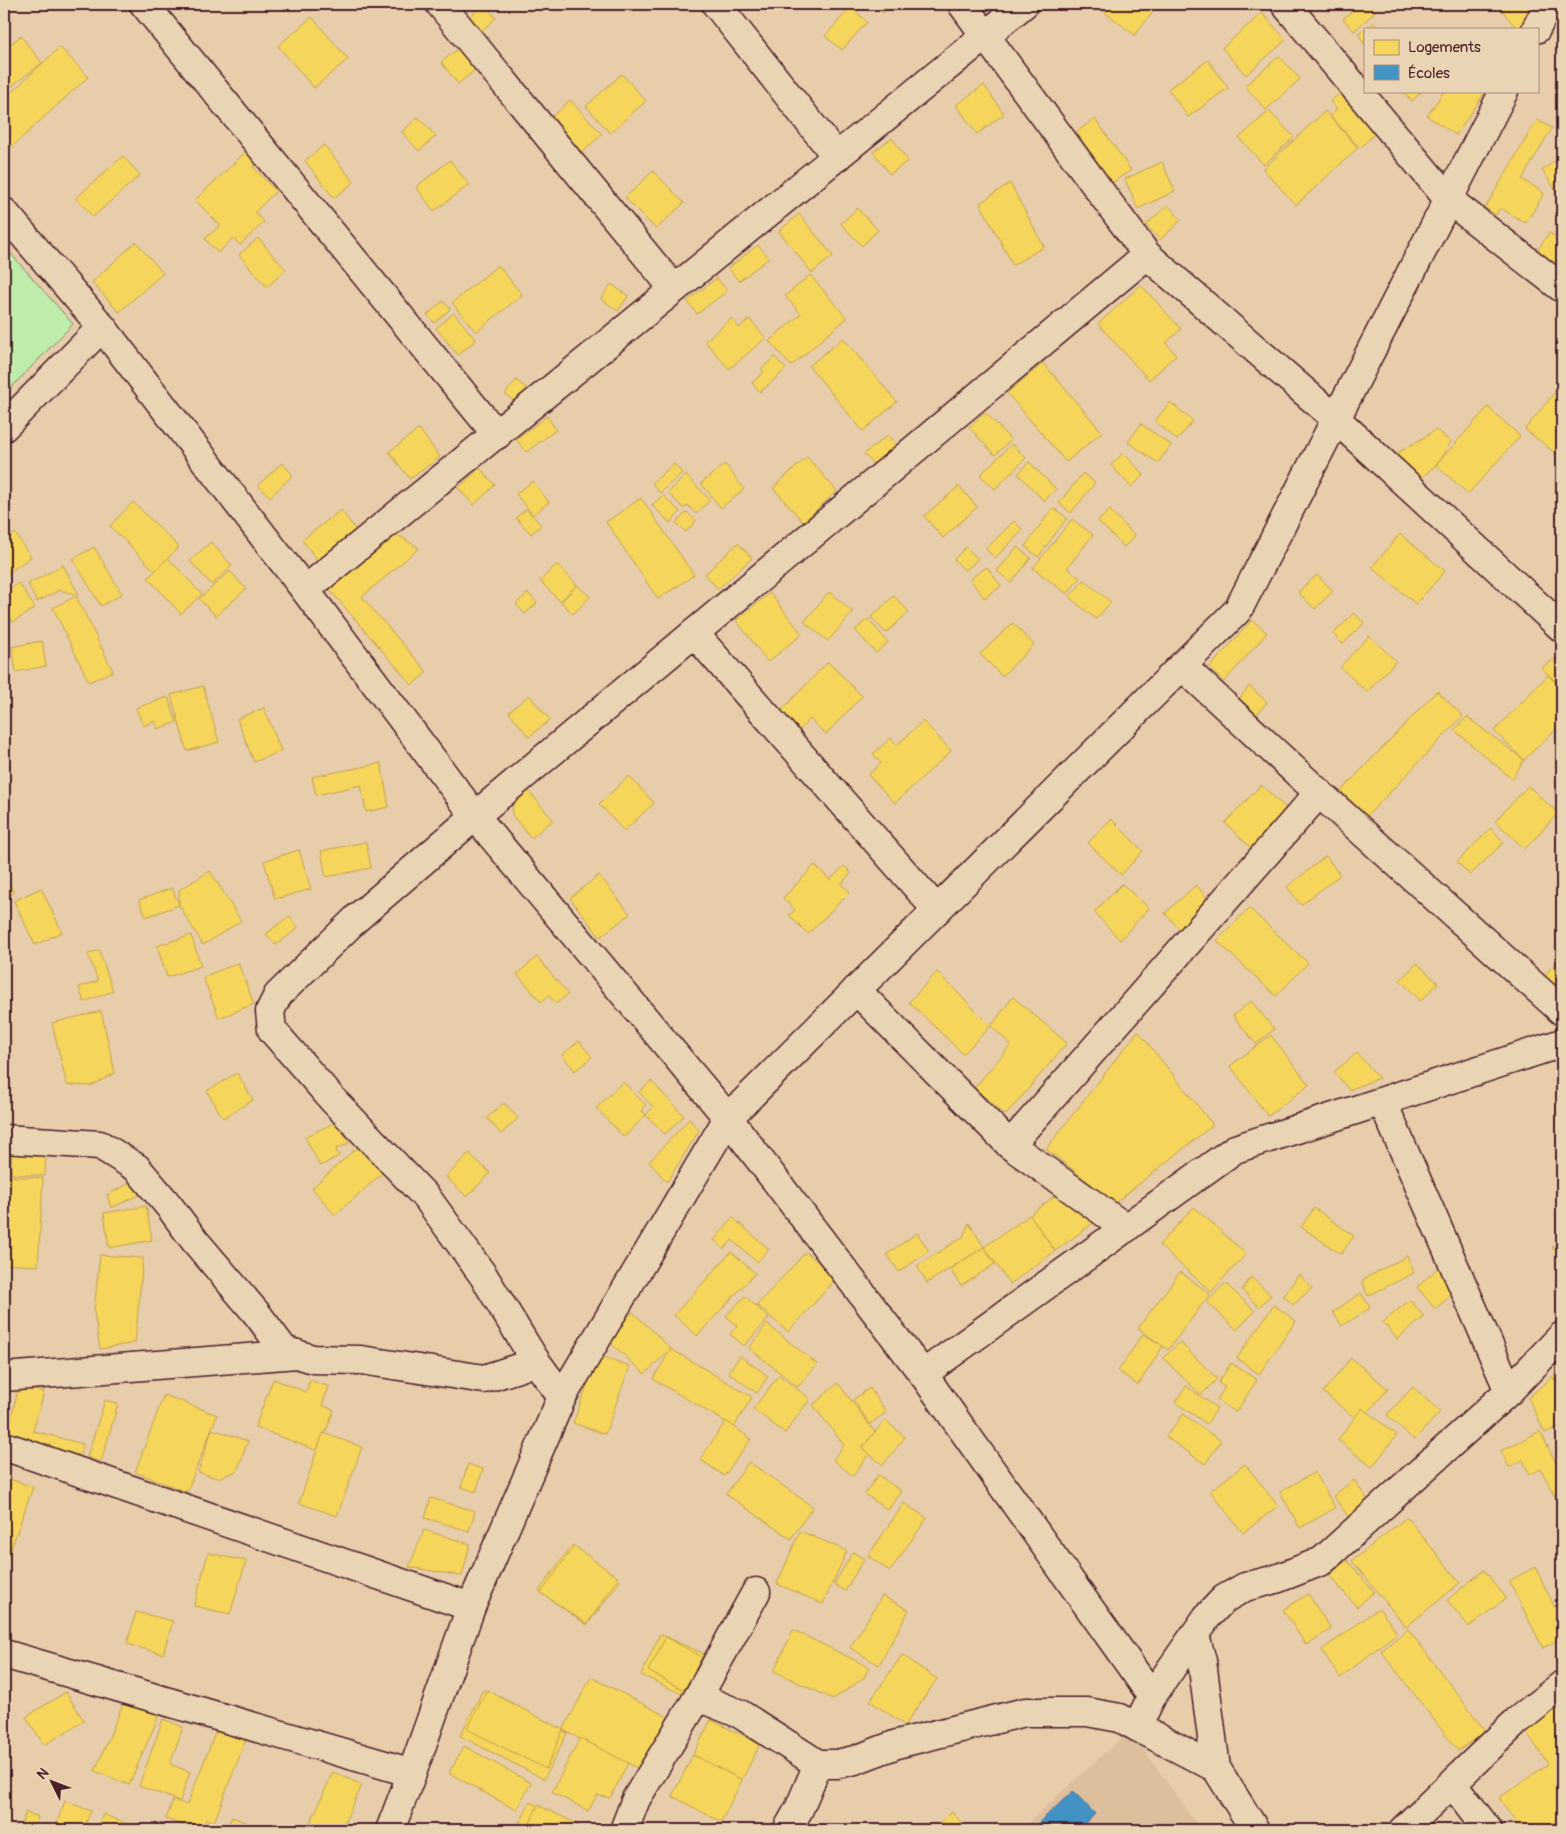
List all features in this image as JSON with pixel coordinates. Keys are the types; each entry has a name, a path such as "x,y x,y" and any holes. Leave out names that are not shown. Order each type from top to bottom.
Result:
{"street":[{"path":"144,4 497,435"},
{"path":"440,4 674,289"},
{"path":"716,4 837,157"},
{"path":"962,4 1147,255 1336,419 1562,628"},
{"path":"305,590 1024,4"},
{"path":"1284,4 1449,200 1562,288"},
{"path":"1537,28 1549,4"},
{"path":"390,1830 472,1607 562,1397 728,1118 1238,610 1503,92"},
{"path":"4,212 102,327 305,590 475,816 728,1118 923,1374 1152,1696"},
{"path":"562,1397 535,1360 483,1275 427,1198 333,1100 272,1030 270,1011 278,995 357,918 475,816 1147,255"},
{"path":"4,427 102,327"},
{"path":"694,633 936,910"},
{"path":"1182,666 1319,793 1562,1011"},
{"path":"1010,1145 1319,793"},
{"path":"856,990 1010,1145 1126,1228"},
{"path":"923,1374 1235,1149 1562,1044"},
{"path":"1382,1103 1509,1391"},
{"path":"4,1139 100,1145 137,1168 195,1241 258,1315 284,1350 313,1359 361,1360 484,1379 521,1367 535,1360"},
{"path":"1137,1727 1152,1696 1207,1617 1224,1598 1245,1587 1276,1579 1322,1561 1509,1391 1562,1336"},
{"path":"4,1377 297,1354"},
{"path":"4,1446 472,1607"},
{"path":"624,1830 636,1799 698,1697 756,1592"},
{"path":"1195,1635 1202,1661 1216,1768 1255,1830"},
{"path":"4,1654 412,1773"},
{"path":"1403,1830 1517,1721 1562,1685"},
{"path":"698,1697 740,1714 818,1764 836,1764 855,1760 897,1744 1025,1712 1087,1712 1120,1718 1216,1768"},
{"path":"787,1830 799,1810 818,1764"},
{"path":"1453,1784 1488,1830"}],"shaded area":[{"path":"1130,1730 1201,1830 1020,1830"}],"green space":[{"path":"4,246 73,324 4,395"}],"building: Logements":[{"path":"484,4 496,18 476,36 464,22"},
{"path":"875,4 894,4 883,13"},
{"path":"1094,4 1159,4 1135,35"},
{"path":"1360,4 1368,4 1375,12 1354,31 1343,19"},
{"path":"1497,4 1540,4 1523,28 1516,28"},
{"path":"851,7 867,22 842,50 825,36"},
{"path":"1262,13 1286,40 1246,75 1222,48"},
{"path":"312,17 348,59 314,88 278,46"},
{"path":"1374,23 1377,28 1366,28"},
{"path":"1364,29 1364,43 1358,33"},
{"path":"21,36 42,63 5,91 4,49"},
{"path":"60,47 88,77 4,154 4,99"},
{"path":"460,47 476,69 458,84 441,62"},
{"path":"1279,56 1300,79 1266,110 1245,86"},
{"path":"1208,60 1228,88 1188,117 1168,89"},
{"path":"622,74 646,101 610,133 586,106"},
{"path":"984,85 1004,114 977,134 956,105"},
{"path":"1344,89 1381,127 1360,148 1330,116 1337,109 1330,102"},
{"path":"1403,92 1421,92 1412,101"},
{"path":"1443,92 1485,92 1456,135 1427,116"},
{"path":"570,100 602,134 582,153 551,118"},
{"path":"1269,111 1294,137 1264,165 1239,138"},
{"path":"1325,111 1358,148 1296,205 1263,169"},
{"path":"418,117 436,136 419,151 402,132"},
{"path":"1095,119 1131,170 1112,183 1076,132"},
{"path":"1537,120 1552,128 1522,179 1544,193 1526,223 1500,208 1496,215 1485,208"},
{"path":"892,138 908,161 890,174 873,152"},
{"path":"324,145 354,182 334,198 305,161"},
{"path":"251,147 262,159 253,167 276,191 255,212 264,222 240,245 233,238 218,253 205,239 220,225 195,200"},
{"path":"123,156 140,175 93,217 76,198"},
{"path":"1562,156 1562,199 1542,170"},
{"path":"450,160 469,185 434,211 416,187"},
{"path":"1162,162 1175,191 1138,209 1125,179"},
{"path":"653,171 684,203 656,229 625,198"},
{"path":"1010,183 1044,247 1013,265 980,203"},
{"path":"1168,205 1181,220 1160,240 1146,225"},
{"path":"857,208 878,230 862,246 841,224"},
{"path":"799,214 833,256 812,273 779,231"},
{"path":"1549,233 1562,241 1562,267 1558,273 1533,257"},
{"path":"258,238 286,270 267,287 239,255"},
{"path":"136,242 163,273 119,312 92,282"},
{"path":"758,245 769,258 739,281 728,268"},
{"path":"498,265 522,295 476,332 452,303"},
{"path":"810,275 847,318 791,366 769,341 801,314 785,296"},
{"path":"717,278 727,291 697,314 687,301"},
{"path":"611,284 628,296 618,311 601,299"},
{"path":"1141,285 1181,329 1166,343 1176,355 1149,380 1098,324"},
{"path":"443,301 450,309 435,323 427,315"},
{"path":"454,313 476,340 458,355 436,328"},
{"path":"732,318 739,328 749,319 766,338 729,369 705,341"},
{"path":"843,338 897,402 863,431 809,366"},
{"path":"775,357 786,369 760,392 752,383 764,372 761,369"},
{"path":"1043,363 1102,432 1066,462 1007,393"},
{"path":"516,380 534,394 523,408 505,394"},
{"path":"1561,385 1562,445 1555,453 1525,429"},
{"path":"1170,402 1193,421 1177,440 1155,421"},
{"path":"1488,407 1520,436 1468,494 1436,465"},
{"path":"985,412 1011,440 995,455 969,427"},
{"path":"547,416 556,430 526,452 516,439"},
{"path":"1141,424 1171,445 1158,463 1128,442"},
{"path":"419,429 440,457 410,479 389,452"},
{"path":"1436,430 1451,442 1436,465 1421,478 1394,455"},
{"path":"888,435 897,447 874,465 864,454"},
{"path":"1012,444 1026,458 995,489 980,475"},
{"path":"1123,453 1144,475 1131,487 1111,465"},
{"path":"807,457 837,491 803,522 773,488"},
{"path":"1029,462 1056,489 1044,501 1018,474"},
{"path":"282,463 293,475 270,497 258,485"},
{"path":"674,464 682,473 660,493 652,483"},
{"path":"725,464 744,489 721,508 701,483"},
{"path":"480,468 495,485 474,505 458,488"},
{"path":"1083,473 1095,483 1071,513 1059,503"},
{"path":"686,475 710,500 696,514 688,505 684,509 668,493"},
{"path":"533,481 549,502 533,515 516,494"},
{"path":"959,486 977,507 943,538 924,516"},
{"path":"663,495 680,512 670,523 652,505"},
{"path":"641,498 694,575 658,599 606,522"},
{"path":"133,502 179,547 155,571 110,526"},
{"path":"1053,508 1067,518 1038,557 1025,546"},
{"path":"526,509 541,525 531,534 516,518"},
{"path":"341,510 358,533 319,562 302,540"},
{"path":"1110,510 1135,536 1124,547 1098,521"},
{"path":"687,512 696,521 686,532 676,523"},
{"path":"1072,519 1093,535 1067,568 1080,578 1067,594 1033,568"},
{"path":"1014,521 1023,530 995,558 986,549"},
{"path":"15,533 31,557 4,576 4,541"},
{"path":"394,533 419,548 362,597 427,672 412,685 329,589"},
{"path":"1400,534 1445,571 1416,604 1372,567"},
{"path":"211,542 232,566 212,585 190,561"},
{"path":"738,543 752,558 718,589 705,574"},
{"path":"94,547 122,594 101,606 73,559"},
{"path":"966,547 978,559 965,571 954,559"},
{"path":"1017,547 1031,558 1011,583 997,571"},
{"path":"168,558 202,594 181,614 148,578"},
{"path":"557,564 577,585 560,601 540,581"},
{"path":"63,565 79,595 59,590 37,602 28,584"},
{"path":"987,567 1001,586 984,598 970,579"},
{"path":"230,571 246,589 216,616 199,599"},
{"path":"1317,575 1333,591 1315,609 1298,592"},
{"path":"1084,580 1111,602 1096,619 1069,597"},
{"path":"19,583 35,608 13,622 4,606 4,592"},
{"path":"577,585 590,597 573,614 561,602"},
{"path":"829,592 853,612 828,641 804,622"},
{"path":"528,593 537,603 525,614 516,604"},
{"path":"770,593 802,634 768,662 736,620"},
{"path":"76,596 113,671 89,682 53,608"},
{"path":"894,596 909,612 886,633 871,617"},
{"path":"1354,613 1364,623 1343,644 1333,634"},
{"path":"868,619 888,642 876,653 855,630"},
{"path":"1252,620 1267,633 1224,682 1209,668"},
{"path":"1013,623 1034,645 1002,676 980,654"},
{"path":"1369,636 1396,661 1367,692 1340,667"},
{"path":"42,641 46,666 16,672 12,647"},
{"path":"1562,655 1562,687 1541,668"},
{"path":"828,662 862,696 826,734 810,719 799,731 780,712"},
{"path":"1548,675 1562,689 1562,723 1524,760 1494,731"},
{"path":"203,686 219,742 187,751 171,695"},
{"path":"1249,686 1267,702 1255,717 1237,702"},
{"path":"1437,691 1463,716 1367,816 1341,791"},
{"path":"529,695 550,720 529,737 509,712"},
{"path":"168,697 177,722 158,729 155,721 143,726 136,708"},
{"path":"264,708 281,751 254,762 237,719"},
{"path":"1467,717 1524,760 1512,779 1454,730"},
{"path":"923,721 951,751 895,803 868,775 881,763 873,754 891,738 897,745"},
{"path":"381,763 389,807 366,812 361,785 316,795 312,777"},
{"path":"629,776 654,803 624,831 599,804"},
{"path":"1261,785 1288,810 1251,848 1225,823"},
{"path":"1528,786 1558,813 1525,849 1495,821"},
{"path":"528,790 553,820 531,838 512,815 513,802"},
{"path":"1111,819 1143,851 1121,875 1088,843"},
{"path":"1491,828 1504,842 1470,875 1457,862"},
{"path":"366,842 371,868 326,877 321,851"},
{"path":"299,850 311,889 275,899 264,861"},
{"path":"1326,856 1340,875 1301,905 1287,887"},
{"path":"815,865 830,880 844,866 851,873 841,884 850,892 808,934 789,915 795,910 783,898"},
{"path":"210,871 241,921 203,945 179,905 179,890"},
{"path":"4,873 14,893 4,899"},
{"path":"599,875 630,914 600,937 570,898"},
{"path":"1122,884 1149,908 1120,940 1094,912"},
{"path":"1196,885 1212,903 1181,931 1165,913"},
{"path":"41,888 62,932 35,945 14,901"},
{"path":"172,888 179,905 146,917 139,900"},
{"path":"1249,908 1308,963 1276,996 1217,941"},
{"path":"289,916 298,928 276,945 266,934"},
{"path":"191,935 201,966 167,977 157,946"},
{"path":"99,950 113,991 84,1002 79,987 98,981 88,954"},
{"path":"1562,956 1562,1000 1541,979"},
{"path":"537,957 568,994 556,1004 549,996 541,1002 517,974"},
{"path":"238,963 254,1004 219,1018 203,977"},
{"path":"1417,963 1438,983 1421,1001 1400,980"},
{"path":"937,972 991,1026 963,1054 909,1002"},
{"path":"1013,997 1067,1043 1006,1115 974,1088 1011,1045 991,1026"},
{"path":"1251,1001 1274,1029 1256,1044 1233,1016"},
{"path":"101,1011 115,1073 91,1086 67,1085 52,1023"},
{"path":"1138,1031 1213,1125 1115,1203 1046,1149"},
{"path":"1271,1035 1309,1085 1268,1116 1230,1066"},
{"path":"579,1041 592,1057 575,1071 562,1055"},
{"path":"1357,1053 1379,1078 1349,1090 1334,1072"},
{"path":"237,1073 253,1100 223,1118 207,1091"},
{"path":"651,1081 684,1116 665,1134 646,1115 653,1107 639,1092"},
{"path":"623,1082 646,1105 641,1110 646,1115 624,1137 596,1108"},
{"path":"504,1103 518,1118 501,1134 487,1118"},
{"path":"689,1119 699,1131 667,1182 649,1162"},
{"path":"338,1121 349,1143 336,1149 339,1156 320,1166 305,1137"},
{"path":"361,1144 385,1171 335,1215 312,1188"},
{"path":"12,1150 46,1152 45,1176 11,1174"},
{"path":"469,1153 490,1173 467,1197 446,1177"},
{"path":"4,1176 43,1178 38,1266 4,1264"},
{"path":"136,1180 142,1194 111,1208 107,1195"},
{"path":"1065,1194 1099,1219 1055,1251 1030,1215 1056,1195"},
{"path":"146,1206 152,1240 109,1248 104,1213"},
{"path":"1194,1207 1246,1254 1211,1292 1159,1245"},
{"path":"1314,1208 1354,1236 1341,1254 1301,1227"},
{"path":"1030,1215 1055,1251 1010,1284 984,1247"},
{"path":"733,1218 769,1249 757,1262 732,1240 724,1249 714,1240"},
{"path":"969,1223 984,1247 927,1283 917,1266 963,1237"},
{"path":"917,1233 929,1251 899,1272 887,1254"},
{"path":"1562,1237 1562,1258 1552,1248"},
{"path":"984,1247 995,1264 961,1286 950,1269"},
{"path":"731,1252 755,1273 697,1336 674,1315"},
{"path":"806,1252 836,1279 788,1332 757,1305"},
{"path":"100,1255 143,1258 135,1343 100,1349 94,1312"},
{"path":"1407,1256 1414,1273 1368,1296 1362,1280"},
{"path":"1438,1268 1457,1290 1435,1309 1417,1287"},
{"path":"1180,1272 1210,1294 1168,1350 1138,1328"},
{"path":"1299,1274 1312,1288 1293,1305 1284,1296"},
{"path":"1251,1277 1271,1295 1259,1307 1242,1290"},
{"path":"1225,1283 1255,1311 1237,1330 1207,1302"},
{"path":"1361,1293 1370,1308 1342,1326 1333,1312"},
{"path":"745,1296 769,1318 744,1346 730,1334 737,1326 726,1316"},
{"path":"1410,1300 1424,1317 1397,1339 1383,1322"},
{"path":"1274,1305 1296,1321 1259,1374 1237,1358"},
{"path":"633,1312 671,1349 645,1374 607,1340"},
{"path":"767,1324 817,1364 798,1387 749,1348"},
{"path":"1143,1334 1163,1346 1138,1385 1118,1371"},
{"path":"1180,1342 1217,1379 1201,1395 1163,1358"},
{"path":"671,1349 752,1397 734,1427 653,1379"},
{"path":"598,1355 630,1366 605,1434 573,1423"},
{"path":"740,1356 768,1376 757,1393 728,1372"},
{"path":"1351,1358 1388,1389 1360,1422 1323,1392"},
{"path":"1231,1363 1257,1380 1236,1412 1217,1400 1225,1387 1218,1383"},
{"path":"1562,1368 1562,1387 1552,1377"},
{"path":"779,1375 810,1399 785,1433 753,1409"},
{"path":"1552,1377 1562,1387 1562,1425 1545,1433 1528,1398"},
{"path":"273,1379 306,1392 310,1380 329,1387 322,1405 334,1410 318,1451 255,1427"},
{"path":"838,1383 875,1432 862,1448 869,1454 853,1476 833,1460 844,1445 813,1405"},
{"path":"19,1386 44,1392 33,1431 83,1444 79,1458 6,1440"},
{"path":"1186,1386 1217,1408 1207,1424 1175,1402"},
{"path":"1413,1387 1440,1412 1414,1440 1387,1415"},
{"path":"870,1388 886,1412 870,1424 853,1400"},
{"path":"164,1395 217,1415 187,1492 135,1472"},
{"path":"105,1400 118,1404 101,1462 87,1457"},
{"path":"1362,1408 1397,1435 1372,1467 1338,1440"},
{"path":"1183,1414 1221,1441 1205,1464 1166,1437"},
{"path":"885,1420 905,1437 883,1465 862,1448"},
{"path":"726,1421 751,1439 724,1476 700,1459"},
{"path":"212,1429 248,1441 237,1471 217,1478 198,1472"},
{"path":"1540,1431 1562,1475 1561,1508 1541,1469 1530,1475 1523,1460 1509,1467 1501,1451"},
{"path":"323,1433 362,1447 337,1516 299,1503"},
{"path":"749,1462 813,1507 791,1539 726,1494"},
{"path":"468,1464 483,1469 476,1492 461,1487"},
{"path":"1245,1464 1278,1506 1243,1533 1210,1491"},
{"path":"1315,1472 1335,1508 1300,1528 1280,1492"},
{"path":"878,1475 901,1491 888,1510 865,1494"},
{"path":"10,1479 33,1487 4,1569 4,1496"},
{"path":"1354,1480 1371,1504 1350,1519 1333,1496"},
{"path":"431,1498 475,1511 469,1531 425,1518"},
{"path":"904,1503 927,1518 890,1571 868,1556"},
{"path":"1407,1517 1460,1583 1406,1627 1352,1561"},
{"path":"424,1530 470,1544 462,1576 409,1567"},
{"path":"800,1531 847,1551 823,1604 777,1584"},
{"path":"572,1545 620,1581 587,1625 539,1591"},
{"path":"574,1546 619,1578 587,1624 541,1593"},
{"path":"853,1552 864,1559 845,1591 834,1584"},
{"path":"208,1553 246,1561 230,1614 194,1606"},
{"path":"1347,1560 1374,1592 1357,1607 1329,1575"},
{"path":"1535,1567 1562,1622 1562,1638 1543,1648 1509,1581"},
{"path":"1484,1570 1506,1598 1469,1627 1447,1600"},
{"path":"1308,1594 1331,1629 1306,1645 1283,1610"},
{"path":"882,1596 909,1610 879,1665 850,1648"},
{"path":"1379,1608 1397,1633 1340,1678 1322,1650"},
{"path":"136,1612 173,1621 163,1654 127,1644"},
{"path":"1408,1629 1486,1732 1458,1751 1381,1651"},
{"path":"793,1630 869,1667 864,1678 833,1699 774,1671"},
{"path":"660,1634 704,1654 684,1695 641,1675"},
{"path":"666,1637 702,1657 684,1690 648,1671"},
{"path":"902,1655 937,1679 905,1725 870,1701"},
{"path":"591,1677 668,1717 641,1770 563,1730"},
{"path":"483,1690 567,1733 544,1779 460,1736"},
{"path":"487,1690 563,1730 546,1769 467,1729"},
{"path":"66,1692 84,1721 44,1745 26,1717"},
{"path":"125,1699 160,1713 129,1785 95,1771"},
{"path":"1561,1706 1562,1817 1542,1830 1521,1830 1499,1798 1548,1764 1525,1730"},
{"path":"163,1719 183,1727 170,1764 190,1772 180,1801 139,1786"},
{"path":"711,1720 760,1744 742,1780 693,1755"},
{"path":"218,1726 247,1737 214,1822 206,1819 202,1830 196,1830 166,1819 173,1800 187,1805"},
{"path":"580,1738 628,1763 610,1798 597,1795 588,1811 552,1792"},
{"path":"464,1746 531,1783 516,1810 449,1773"},
{"path":"693,1755 742,1780 721,1822 672,1796"},
{"path":"333,1772 362,1785 341,1830 307,1830"},
{"path":"65,1801 91,1811 83,1830 54,1830"},
{"path":"530,1802 579,1826 576,1830 516,1830"},
{"path":"538,1805 577,1824 574,1830 527,1830"},
{"path":"26,1812 38,1817 33,1830 19,1830"},
{"path":"952,1812 968,1830 931,1830"},
{"path":"103,1814 129,1825 126,1830 97,1830"},
{"path":"232,1817 265,1830 226,1830"}],"building: Écoles":[{"path":"1073,1791 1095,1814 1078,1830 1031,1830"}]}
